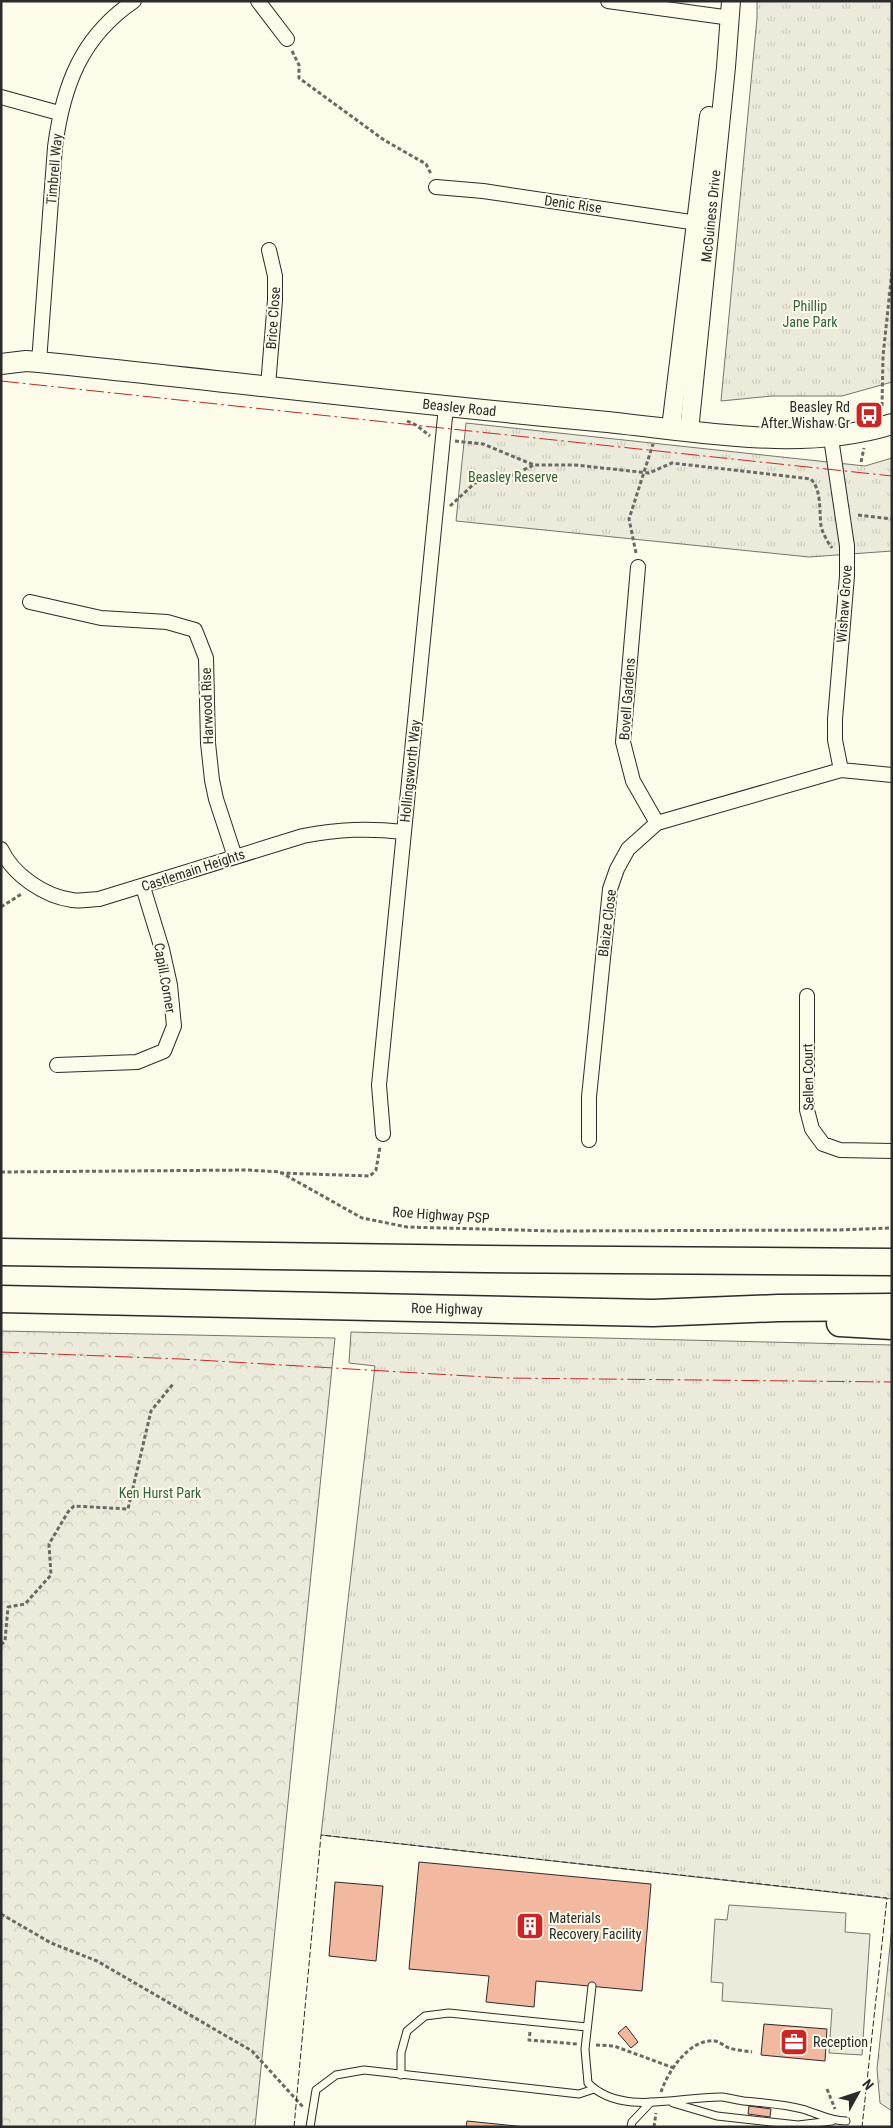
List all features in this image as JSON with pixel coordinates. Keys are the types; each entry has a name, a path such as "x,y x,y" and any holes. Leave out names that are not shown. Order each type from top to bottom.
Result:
{"highway":[{"path":"1,1252 892,1262"},
{"name":"Roe Highway","path":"1,1299 653,1313 778,1308 892,1307"},
{"path":"653,1313 892,1326"}],"main road":[{"name":"Beasley Road","path":"1,353 33,362"},
{"name":"Beasley Road","path":"1,364 33,362 268,386 446,407 752,437 831,438 861,433 892,424"}],"street":[{"name":"Timbrell Way","path":"33,362 59,114 66,90 79,62 96,36 113,18 134,1"},
{"path":"258,1 287,39"},
{"path":"608,1 725,9"},
{"name":"McGuiness Drive","path":"680,430 725,9"},
{"path":"1,97 59,114"},
{"name":"Denic Rise","path":"436,187 482,191 703,224"},
{"name":"Brice Close","path":"268,250 275,276 275,300 268,386"},
{"name":"Hollingsworth Way","path":"383,1134 380,1085 446,407"},
{"name":"Wishaw Grove","path":"831,438 847,546 847,576 835,719 835,740 841,770"},
{"name":"Bovell Gardens","path":"638,568 623,742 633,781 657,823"},
{"name":"Harwood Rise","path":"30,602 101,618 167,622 195,630 206,658 208,744 212,780 216,799 235,857"},
{"path":"841,770 892,775"},
{"name":"Blaize Close","path":"589,1140 589,1097 610,889 617,869 628,850 657,823 841,770"},
{"name":"Castlemain Heights","path":"1,849 15,868 31,883 51,894 73,901 99,899 143,887 303,836 336,830 370,829 404,832"},
{"name":"Capill Corner","path":"57,1065 137,1062 164,1051 174,1026 170,985 162,949 143,887"},
{"name":"Sellen Court","path":"806,996 808,1110 812,1129 823,1144 840,1150 892,1151"}],"lane":[{"path":"592,1986 584,2049 588,2083 594,2089 624,2100 654,2102 722,2097 801,2108 832,2121"},
{"path":"401,2075 401,2053 408,2031 425,2016 449,2013 587,2027"},
{"path":"310,2127 316,2090 336,2075 364,2070 579,2094 594,2089"},
{"path":"631,2127 632,2122 654,2102"},
{"path":"670,2102 717,2116 798,2126 846,2121"}],"path":[{"path":"287,39 299,65 298,78 384,140 426,164 436,187"},
{"path":"882,406 883,356 892,271"},
{"path":"638,568 629,520 654,440 651,426"},
{"path":"455,441 483,444 534,465 575,466 649,473 672,463 811,479 815,484 821,510 821,527 825,538 832,548 837,549 847,546"},
{"path":"436,509 450,506 475,483 510,476 534,465"},
{"path":"817,495 822,491"},
{"path":"858,515 892,519"},
{"path":"1,907 19,896 31,883"},
{"path":"280,1172 370,1176 376,1170 383,1134"},
{"name":"Roe Highway PSP","path":"1,1172 248,1170 280,1172 362,1218 407,1227 554,1231 840,1230 892,1228"},
{"path":"1,1646 5,1641 8,1607 25,1604 51,1575 49,1544 68,1512 74,1506 128,1509 151,1411 173,1384"},
{"path":"1,1914 51,1943 97,1961 252,2051 312,2117"},
{"path":"654,2127 654,2102 684,2055 700,2043 716,2041 729,2048 752,2052"}],"green space":[{"name":"Phillip Jane Park","path":"757,1 892,1 892,382 842,396 772,396 721,401 757,18"},
{"name":"Beasley Reserve","path":"466,423 865,466 892,458 892,551 809,557 456,521"},
{"name":"Ken Hurst Park","path":"1,1331 335,1338 255,2127 1,2127"},
{"path":"351,1332 892,1345 892,1899 321,1835 375,1366 349,1363"},
{"path":"892,1927 892,2111 880,2103 877,2069"}],"shaded area":[{"path":"729,1905 846,1913 845,1932 870,1934 862,2055 829,2053 832,2009 722,2001 723,1983 711,1982 715,1919 727,1920"}],"building":[{"name":"Materials Recovery Facility","path":"419,1862 651,1884 642,1991 536,1981 534,2007 486,2002 489,1976 409,1969"},
{"path":"335,1882 383,1886 376,1961 329,1956"},
{"name":"Reception","path":"764,2024 827,2029 825,2061 761,2055"},
{"path":"626,2026 638,2042 631,2048 618,2033"},
{"path":"749,2106 771,2109 770,2117 748,2114"},
{"path":"467,2121 526,2127 466,2127"}],"fence":[{"path":"294,2127 321,1835 887,1898 862,2127"}],"power":[{"path":"1,381 892,476"},
{"path":"1,1352 181,1359 503,1378 892,1382"}],"place":[{"name":"Beasley Rd After Wishaw Gr","path":"869,415"},
{"name":"Materials Recovery Facility","path":"530,1926"},
{"name":"Reception","path":"794,2042"}]}
